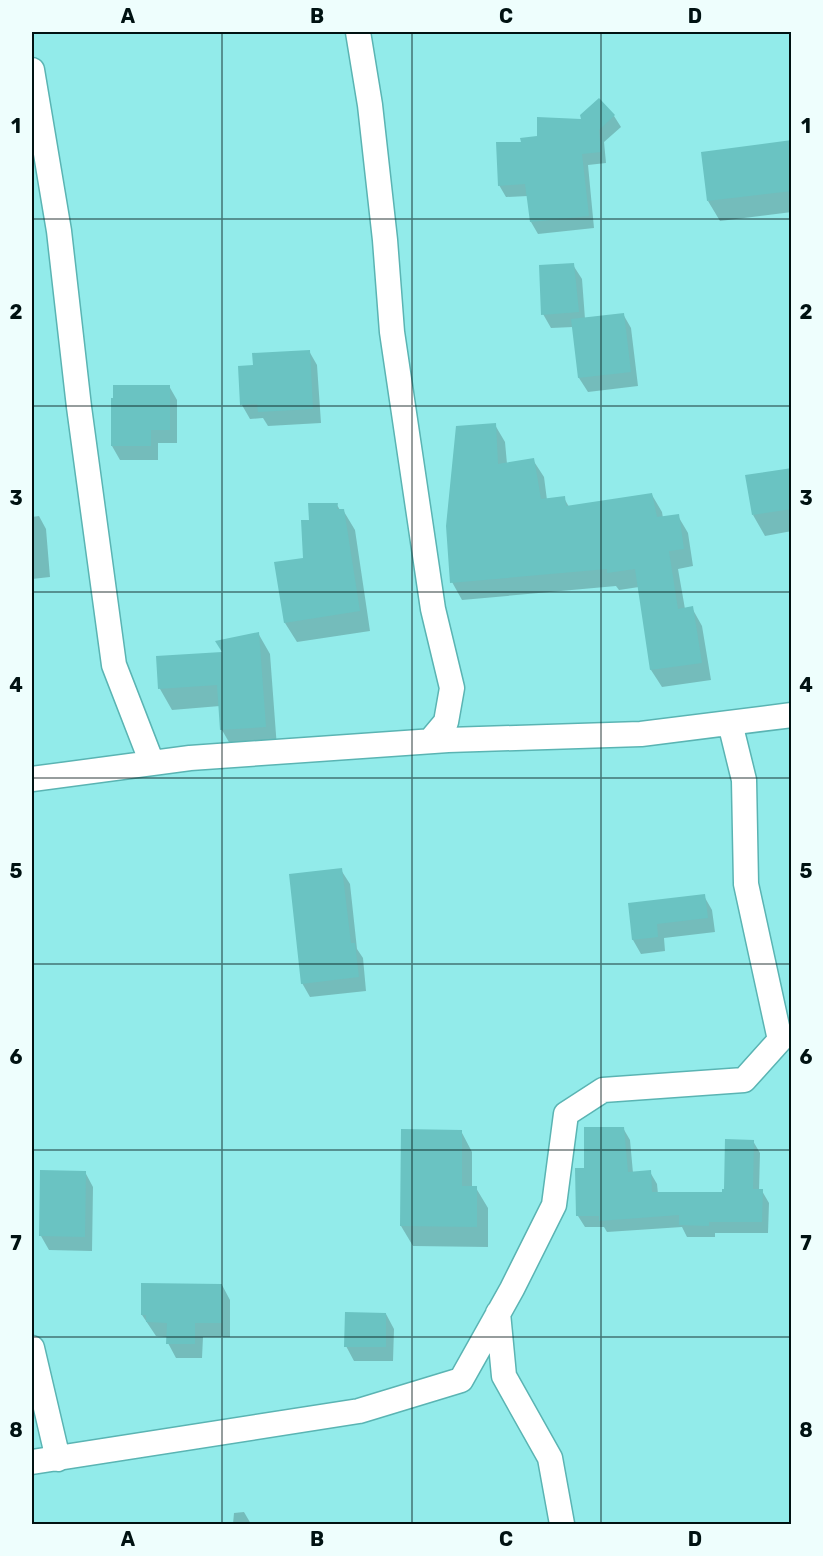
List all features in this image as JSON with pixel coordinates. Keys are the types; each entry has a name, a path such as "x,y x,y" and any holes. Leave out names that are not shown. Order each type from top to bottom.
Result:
{"street":[{"path":"358,32 370,105 385,240 392,332 433,609 452,688 446,722 430,741"},
{"path":"32,70 59,231 79,407 114,665 152,763"},
{"path":"32,783 190,758 430,741 641,734 792,715"},
{"path":"32,1462 359,1410 461,1380 554,1205 566,1114 603,1090 744,1080 780,1040 746,884 744,780 730,723"},
{"path":"498,1313 504,1376 550,1458 562,1524"},
{"path":"32,1348 58,1459"}],"building":[{"path":"599,98 615,115 599,130 601,152 582,154 589,216 530,222 525,184 498,186 496,142 521,142 520,138 537,136 537,117 581,119 580,115"},
{"path":"792,140 792,191 707,201 701,152"},
{"path":"574,263 579,312 541,315 539,265"},
{"path":"624,313 631,372 578,378 571,319"},
{"path":"310,350 313,409 258,412 257,404 240,405 238,366 253,365 252,353"},
{"path":"113,385 170,385 170,430 151,430 151,446 111,446"},
{"path":"496,423 498,464 534,458 541,499 565,496 566,506 652,493 657,517 679,514 684,549 669,551 678,609 693,606 702,663 650,670 635,569 607,573 607,569 450,583 446,526 456,426"},
{"path":"792,468 792,509 752,515 745,475"},
{"path":"308,503 338,503 337,509 344,509 360,611 284,623 274,562 303,558 301,520 309,520"},
{"path":"259,632 266,727 220,730 217,685 158,689 156,656 222,652 215,641"},
{"path":"342,868 351,943 355,943 359,977 301,984 289,874"},
{"path":"705,894 708,918 657,924 658,937 632,940 628,903"},
{"path":"584,1127 624,1127 628,1172 651,1170 652,1192 722,1192 724,1189 725,1139 754,1140 753,1189 763,1189 762,1222 709,1222 709,1226 679,1225 679,1215 599,1221 599,1216 576,1216 575,1168 584,1168"},
{"path":"401,1129 462,1130 462,1186 477,1186 477,1227 400,1226"},
{"path":"40,1170 86,1171 85,1237 39,1236"},
{"path":"141,1283 222,1284 222,1323 195,1323 195,1344 166,1344 167,1323 146,1322 146,1315 141,1315"},
{"path":"345,1312 386,1313 386,1347 344,1347"}]}
